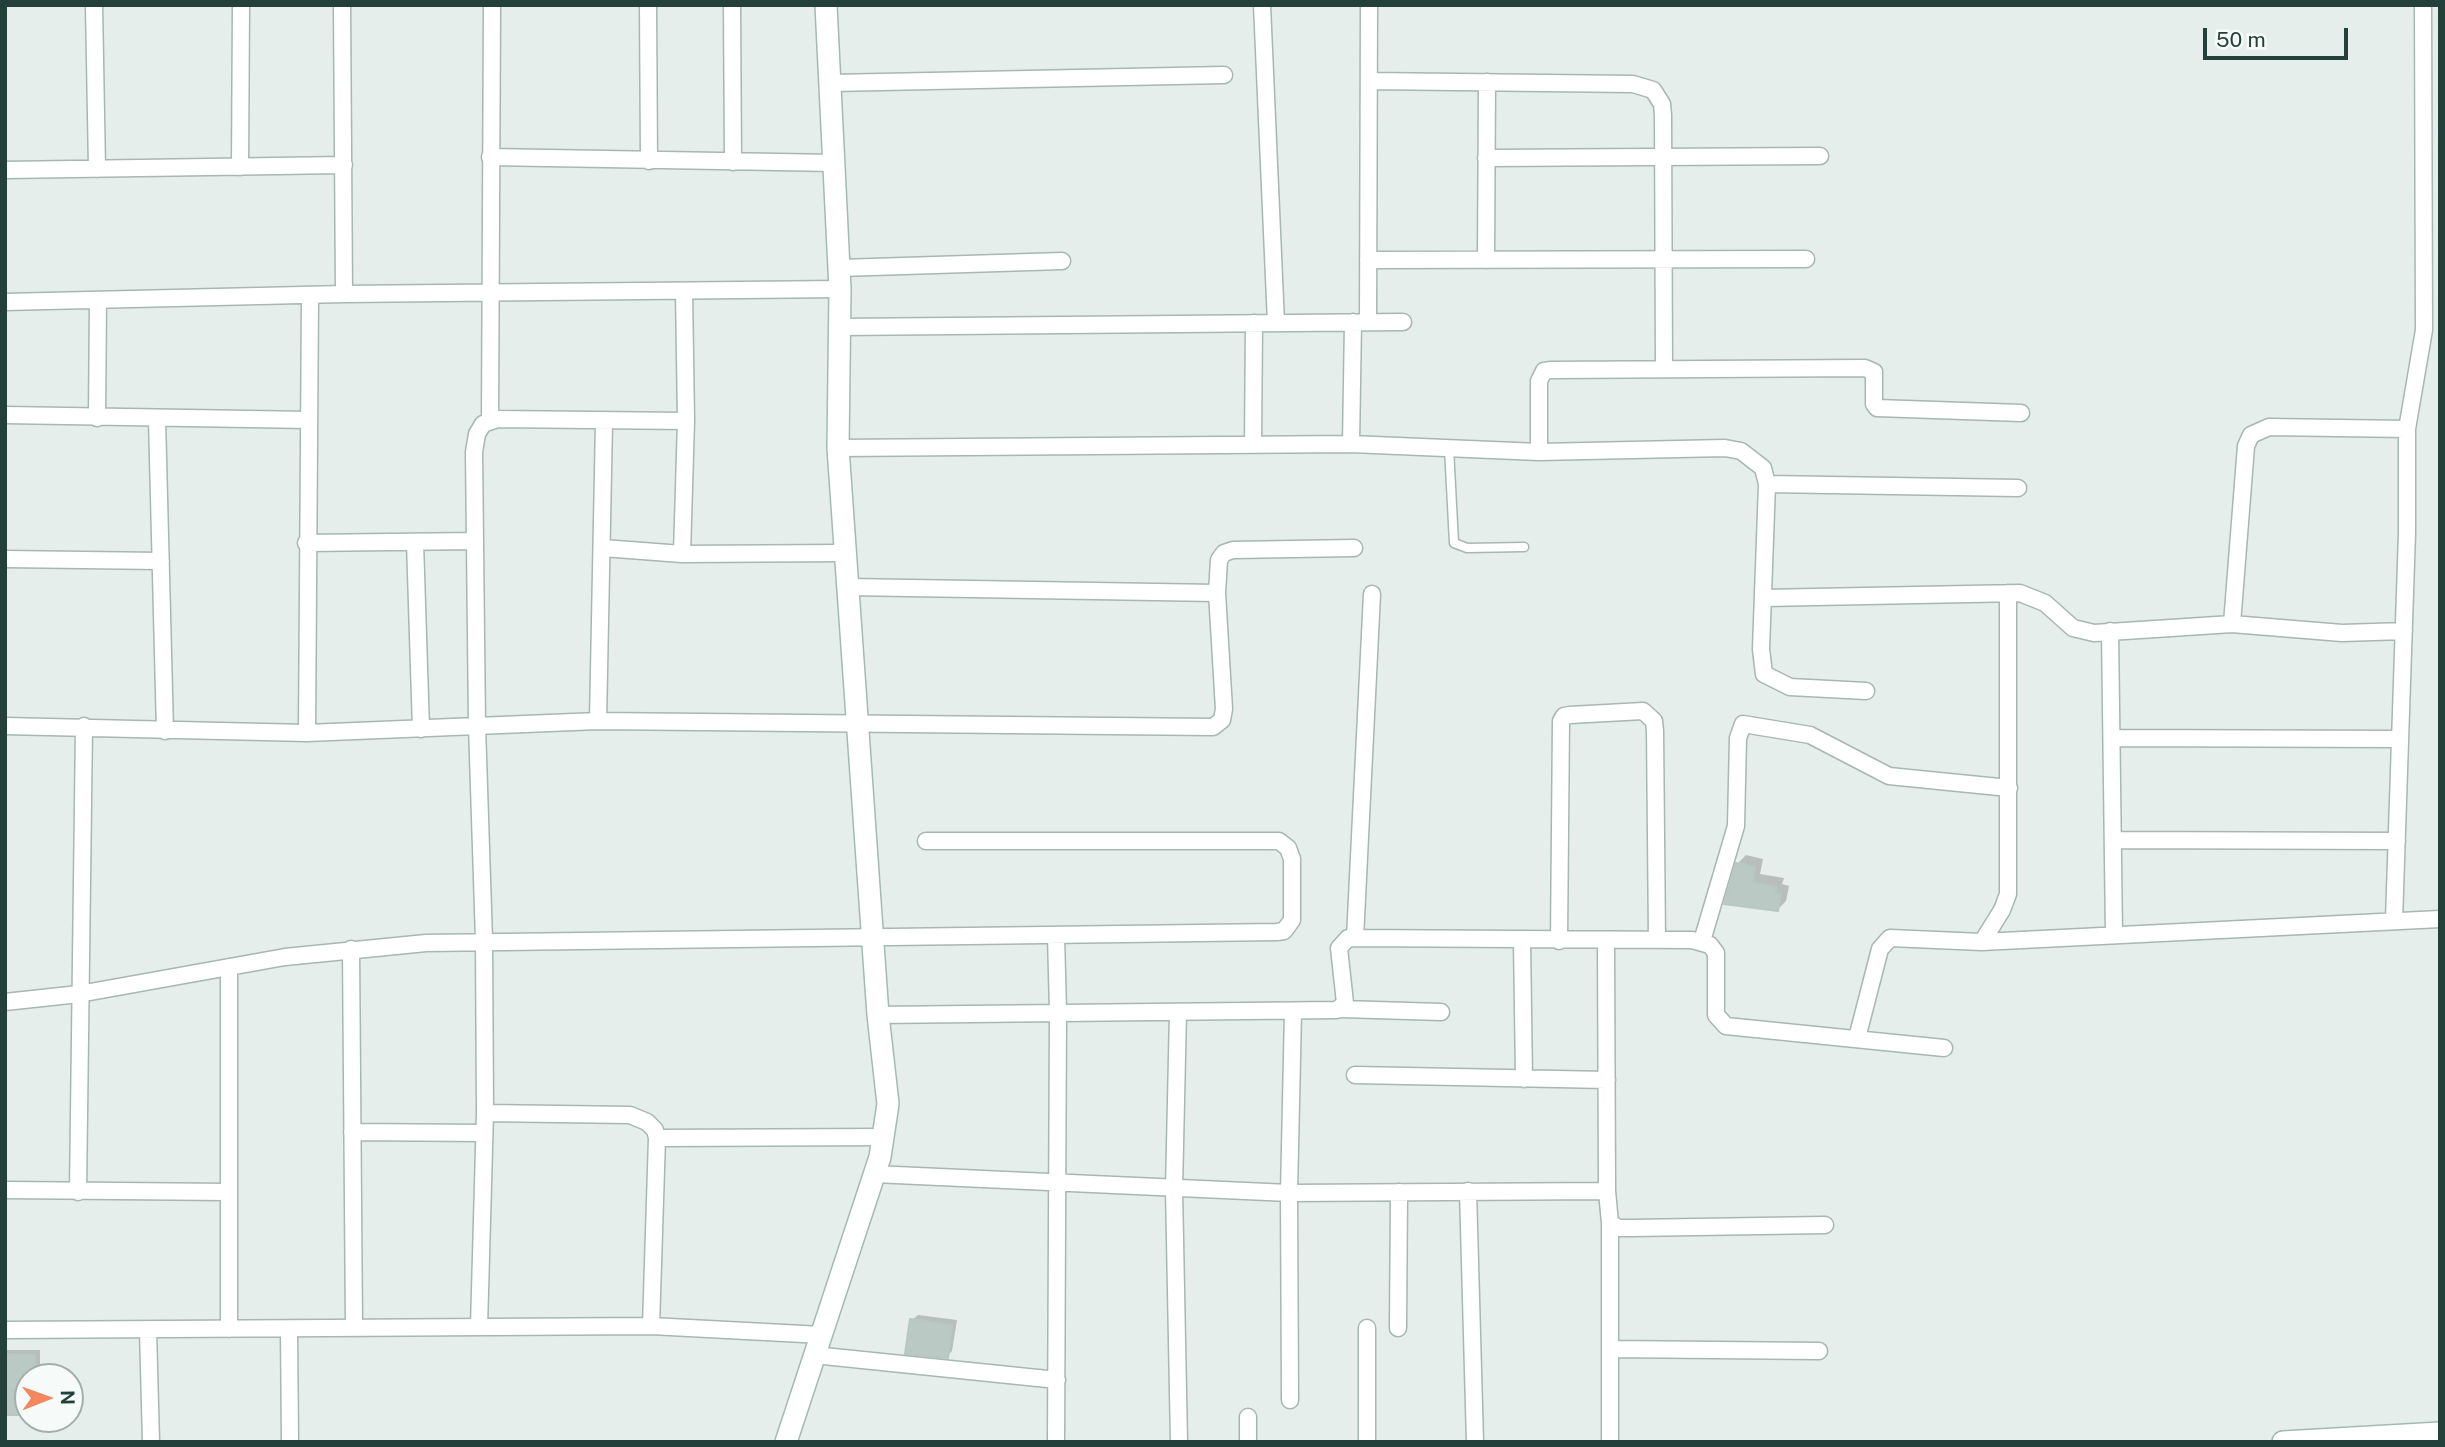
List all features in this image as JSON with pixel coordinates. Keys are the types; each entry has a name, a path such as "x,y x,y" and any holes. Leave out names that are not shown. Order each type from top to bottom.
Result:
{"street":[{"path":"94,5 97,169"},
{"path":"240,167 241,5"},
{"path":"342,5 344,294"},
{"path":"479,1327 485,1113 474,452 477,434 489,420 492,5"},
{"path":"648,5 649,161"},
{"path":"732,5 733,162"},
{"path":"786,1442 874,1174 885,1137 888,1104 878,1015 844,553 838,448 840,268 825,5"},
{"path":"1262,5 1276,323"},
{"path":"1351,444 1360,322 1368,260 1369,5"},
{"path":"2394,920 2404,631 2407,429 2424,330 2423,5"},
{"path":"831,83 1224,75"},
{"path":"1369,81 1644,85 1653,90 1662,104 1664,369"},
{"path":"1486,260 1487,82"},
{"path":"1486,158 1820,156"},
{"path":"490,157 835,163"},
{"path":"5,170 344,165"},
{"path":"1368,260 1806,259"},
{"path":"840,268 1062,261"},
{"path":"5,302 344,294 840,289"},
{"path":"682,554 686,421 684,291"},
{"path":"307,733 306,543 310,296"},
{"path":"97,418 98,300"},
{"path":"839,327 1403,322"},
{"path":"1253,445 1254,323"},
{"path":"1539,452 1539,381 1544,371 1865,368 1874,372 1874,404 1877,408 2021,413"},
{"path":"5,415 309,421"},
{"path":"156,419 165,731"},
{"path":"489,420 686,421"},
{"path":"598,721 604,422"},
{"path":"2232,624 2246,446 2250,435 2269,427 2407,429"},
{"path":"838,448 1351,444 1539,452 1725,448 1741,451 1754,458 1763,468 1768,484 1761,649 1764,674 1790,687 1866,691"},
{"path":"1768,484 2018,488"},
{"path":"306,543 475,541"},
{"path":"415,542 421,730"},
{"path":"603,548 682,554 844,553"},
{"path":"5,726 307,733 598,721 1213,727 1222,720 1224,709 1217,593 1219,560 1224,553 1233,550 1354,548"},
{"path":"5,559 161,561"},
{"path":"848,587 1217,593"},
{"path":"1764,598 2008,593 2033,596 2073,628 2083,632 2232,624 2342,633 2404,631"},
{"path":"1982,942 2002,910 2008,894 2008,593"},
{"path":"1356,938 1372,594"},
{"path":"2110,631 2113,935"},
{"path":"1559,941 1560,721 1564,716 1570,715 1643,711 1654,721 1655,732 1657,940"},
{"path":"1702,941 1736,826 1738,738 1743,723 1810,735 1889,776 2009,788"},
{"path":"78,1192 84,726"},
{"path":"2112,737 2400,740"},
{"path":"2113,840 2397,841"},
{"path":"5,1002 79,994 229,967 351,949 484,940 873,939 1284,931 1292,920 1292,859 1288,848 1279,841 926,841"},
{"path":"1857,1038 1884,942 1900,936 1982,942 2440,919"},
{"path":"1056,936 1056,1442"},
{"path":"1342,1009 1345,1003 1339,948 1343,941 1356,938 1702,941 1710,945 1716,953 1716,1007 1720,1022 1726,1026 1944,1048"},
{"path":"1605,940 1607,1191 1611,1223 1609,1442"},
{"path":"1522,941 1524,1079"},
{"path":"351,949 354,1328"},
{"path":"229,967 229,1329"},
{"path":"878,1015 1058,1011 1293,1012 1342,1009 1441,1012"},
{"path":"1178,1012 1174,1189 1179,1442"},
{"path":"1290,1400 1289,1193 1293,1012"},
{"path":"1355,1074 1607,1080"},
{"path":"485,1113 630,1115 647,1122 657,1138 652,1326"},
{"path":"352,1132 484,1133"},
{"path":"657,1138 885,1137"},
{"path":"874,1174 1289,1193 1607,1191"},
{"path":"5,1190 229,1192"},
{"path":"1468,1191 1475,1442"},
{"path":"1398,1328 1399,1192"},
{"path":"1611,1223 1619,1228 1825,1225"},
{"path":"5,1330 652,1326 818,1345 1057,1380"},
{"path":"1367,1328 1367,1442"},
{"path":"289,1329 290,1442"},
{"path":"148,1330 151,1442"},
{"path":"1610,1349 1819,1351"},
{"path":"1248,1417 1248,1442"},
{"path":"2283,1442 2440,1433"}],"lane":[{"path":"1449,448 1454,543 1467,548 1524,547"}],"building":[{"path":"1736,863 1755,867 1753,882 1776,887 1775,893 1781,894 1778,911 1724,904"},
{"path":"910,1319 952,1325 948,1358 905,1354"},
{"path":"5,1354 35,1355 35,1363 14,1363 14,1415 5,1415"}]}
